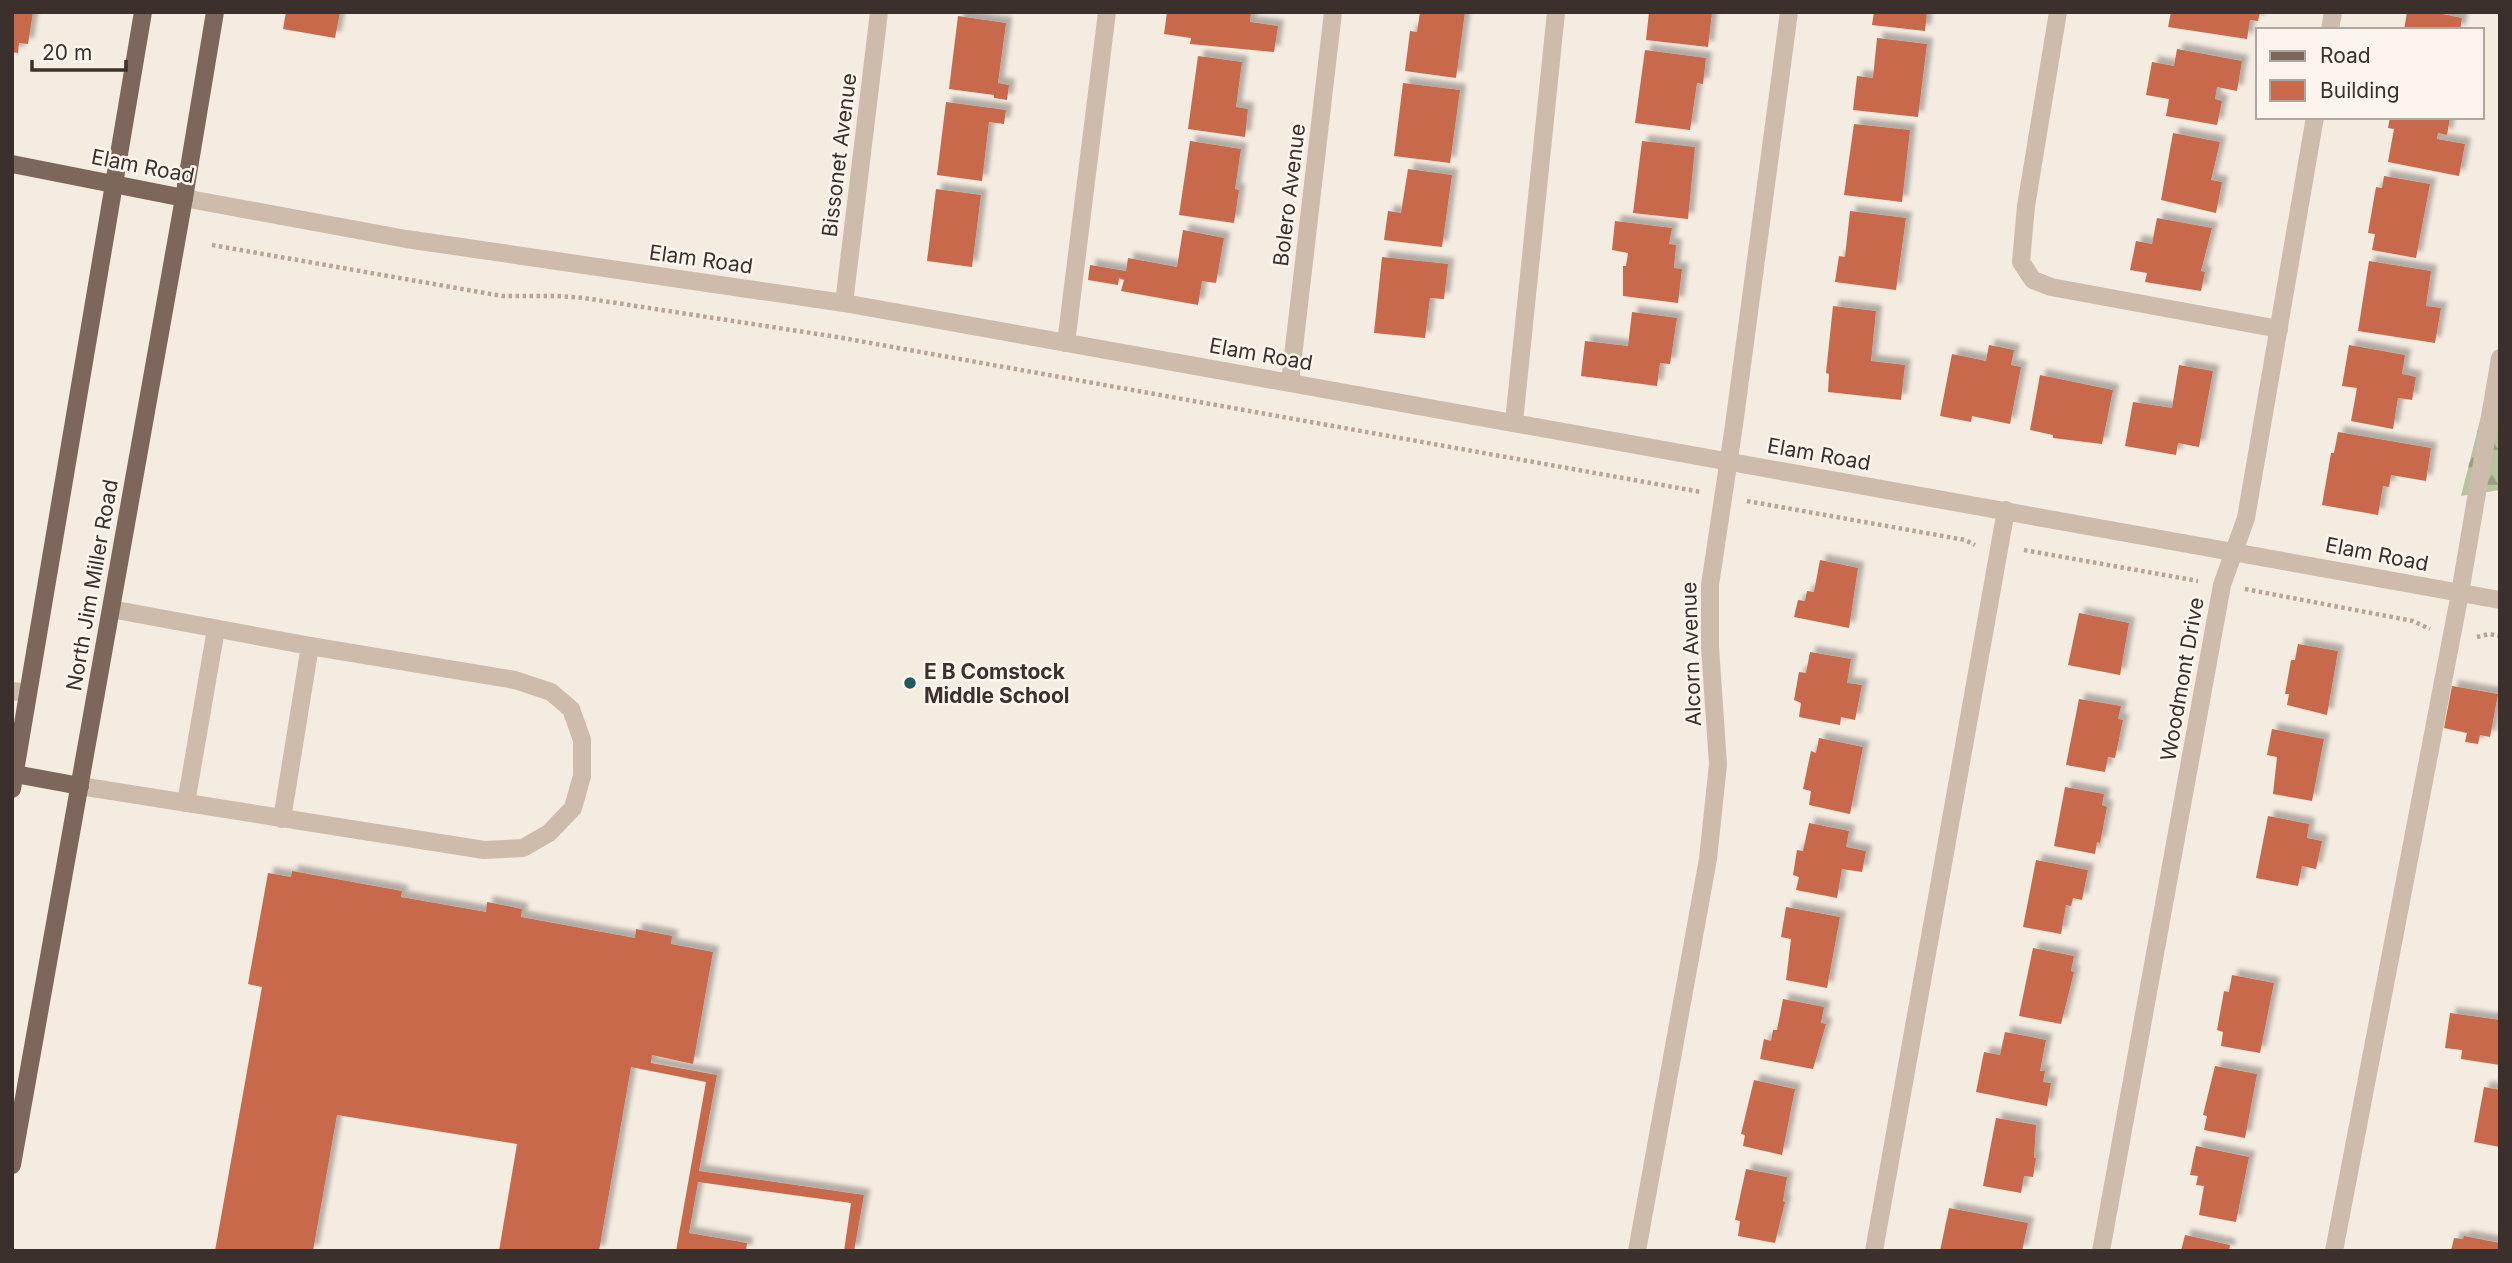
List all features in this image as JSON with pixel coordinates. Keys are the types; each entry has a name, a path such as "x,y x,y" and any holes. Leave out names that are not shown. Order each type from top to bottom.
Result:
{"main road":[{"path":"80,786 14,781 20,692 116,184 143,12"},
{"name":"North Jim Miller Road","path":"12,1164 21,1064 80,786 215,12"},
{"name":"Elam Road","path":"12,164 184,198"}],"street":[{"name":"Bissonet Avenue","path":"844,303 879,12"},
{"path":"1066,343 1107,12"},
{"name":"Bolero Avenue","path":"1290,382 1333,12"},
{"path":"1514,422 1556,12"},
{"name":"Alcorn Avenue","path":"1637,1251 1708,859 1718,764 1710,647 1710,585 1789,12"},
{"path":"2058,12 2026,205 2021,262 2033,280 2051,287 2279,330"},
{"name":"Woodmont Drive","path":"2101,1251 2222,585 2246,518 2315,119"},
{"name":"Elam Road","path":"184,198 406,239 844,303 2500,600"},
{"path":"2334,1251 2460,593 2500,358"},
{"path":"1874,1251 2006,510"},
{"path":"80,786 484,850 523,848 549,833 573,808 582,776 582,740 571,709 551,692 515,680 111,610"},
{"path":"186,803 216,629"},
{"path":"282,819 310,646"}],"path":[{"path":"212,245 502,296 574,298 759,324 1965,540 1986,550 2009,554 2025,550 2222,585 2413,621 2430,629 2473,638 2488,634 2500,636"}],"green space":[{"path":"2500,341 2500,490 2461,496"}],"building":[{"path":"12,12 33,12 28,44 19,43 18,53 12,52"},
{"path":"286,12 340,12 335,38 283,29"},
{"path":"1167,12 1251,12 1250,22 1278,26 1274,52 1190,44 1191,38 1164,34"},
{"path":"1420,12 1465,12 1456,78 1405,71 1410,31 1417,32"},
{"path":"1649,12 1712,12 1708,47 1646,40"},
{"path":"1874,12 1927,12 1925,31 1872,25"},
{"path":"2171,12 2260,12 2258,21 2250,20 2247,39 2168,27"},
{"path":"2407,12 2433,12 2462,18 2460,28 2404,28"},
{"path":"958,16 1006,23 998,83 1009,85 1007,100 994,98 994,95 949,89"},
{"path":"1877,38 1927,44 1918,117 1853,110 1857,76 1873,78"},
{"path":"2177,49 2242,61 2237,91 2217,87 2215,99 2222,101 2217,125 2166,116 2169,99 2146,95 2152,62 2174,66"},
{"path":"1645,50 1706,58 1703,84 1697,83 1690,130 1635,123"},
{"path":"1198,56 1242,62 1236,107 1248,109 1245,137 1188,129"},
{"path":"1403,83 1460,90 1450,163 1394,156"},
{"path":"946,102 1006,110 1004,124 989,122 982,181 937,175"},
{"path":"2390,119 2450,119 2447,135 2438,133 2437,139 2465,144 2459,176 2388,162 2394,129 2388,128"},
{"path":"1854,124 1910,130 1902,202 1844,195"},
{"path":"2173,133 2220,142 2211,180 2222,182 2216,213 2161,200"},
{"path":"1190,141 1241,149 1235,189 1239,190 1234,223 1179,215"},
{"path":"1642,141 1695,147 1688,219 1633,213"},
{"path":"1408,169 1452,175 1442,247 1384,240 1388,211 1401,213"},
{"path":"2384,176 2430,184 2416,258 2372,250 2375,234 2368,233 2376,187 2382,188"},
{"path":"936,189 981,195 972,267 927,261"},
{"path":"1850,211 1906,218 1896,290 1835,282 1839,256 1845,257"},
{"path":"2157,218 2212,228 2201,271 2205,272 2201,291 2145,282 2147,273 2130,270 2136,241 2152,244"},
{"path":"1615,221 1672,228 1669,244 1676,245 1674,268 1682,269 1678,303 1623,296 1623,266 1626,266 1628,253 1612,250"},
{"path":"1183,230 1224,238 1216,283 1202,281 1198,305 1121,291 1124,280 1119,278 1118,285 1088,280 1090,265 1126,271 1128,258 1177,267"},
{"path":"1382,257 1448,264 1444,299 1430,298 1425,338 1374,333"},
{"path":"2369,261 2431,271 2426,306 2441,308 2435,343 2358,331"},
{"path":"1833,306 1876,311 1871,361 1905,365 1901,400 1828,392 1829,374 1826,373"},
{"path":"1632,312 1677,318 1670,364 1660,363 1657,386 1581,376 1585,341 1628,346"},
{"path":"1989,345 2014,350 2011,365 2021,367 2010,424 1972,416 1971,422 1940,416 1952,354 1986,361"},
{"path":"2349,345 2405,355 2402,374 2416,377 2412,400 2398,398 2393,429 2351,421 2357,388 2342,386"},
{"path":"2179,365 2213,371 2199,447 2178,443 2176,455 2125,446 2133,402 2172,408"},
{"path":"2040,375 2113,390 2102,444 2053,438 2053,435 2030,430"},
{"path":"2338,432 2431,448 2426,481 2391,475 2389,487 2383,486 2378,515 2322,505 2331,453 2334,453"},
{"path":"1820,560 1858,568 1849,628 1794,617 1798,600 1805,601 1807,591 1814,592"},
{"path":"2079,613 2129,623 2120,675 2068,665"},
{"path":"2298,644 2338,651 2327,715 2287,705 2289,694 2285,694 2291,660 2295,660"},
{"path":"1810,652 1851,659 1847,683 1862,685 1855,720 1841,717 1840,725 1799,717 1801,703 1794,700 1799,672 1806,673"},
{"path":"2452,686 2498,694 2490,737 2480,735 2478,744 2465,742 2467,733 2444,728"},
{"path":"2079,699 2121,706 2118,719 2123,720 2115,758 2108,757 2105,772 2066,765"},
{"path":"2272,729 2324,739 2312,801 2273,794 2277,757 2267,755"},
{"path":"1819,738 1863,747 1850,814 1809,805 1811,791 1803,789 1811,751 1816,753"},
{"path":"2065,787 2104,794 2102,805 2107,807 2100,843 2097,842 2095,854 2054,846"},
{"path":"2268,816 2309,824 2307,838 2322,841 2316,869 2302,866 2298,886 2256,878"},
{"path":"1809,823 1849,831 1846,847 1866,851 1862,872 1842,869 1837,898 1796,890 1799,877 1793,875 1797,850 1803,851"},
{"path":"2036,860 2088,870 2082,900 2073,898 2071,906 2066,905 2061,934 2023,927"},
{"path":"292,871 402,891 401,897 486,912 487,902 522,909 521,917 635,938 636,929 672,936 671,944 713,952 693,1064 652,1055 651,1063 717,1075 699,1171 864,1195 854,1251 844,1251 851,1203 698,1182 689,1233 747,1243 746,1251 676,1251 706,1082 631,1067 599,1251 499,1251 517,1144 337,1115 313,1251 215,1251 262,987 248,984 268,873 291,877"},
{"path":"1786,907 1840,917 1827,988 1786,980 1791,939 1781,937"},
{"path":"2033,948 2074,956 2071,971 2074,972 2061,1024 2019,1016"},
{"path":"2232,975 2274,983 2260,1053 2221,1046 2223,1032 2217,1030 2224,991 2229,992"},
{"path":"1783,999 1824,1007 1821,1023 1826,1024 1813,1069 1760,1059 1764,1039 1771,1041 1773,1030 1777,1030"},
{"path":"2450,1013 2500,1020 2500,1065 2461,1059 2462,1050 2445,1048"},
{"path":"2005,1032 2046,1040 2040,1071 2045,1071 2043,1082 2051,1083 2047,1106 1976,1092 1984,1052 2000,1055"},
{"path":"2215,1066 2257,1074 2245,1138 2204,1130 2207,1116 2203,1115"},
{"path":"1754,1080 1795,1089 1782,1155 1743,1146 1745,1135 1741,1134"},
{"path":"2484,1087 2500,1090 2500,1147 2474,1142"},
{"path":"1996,1118 2036,1125 2033,1177 2024,1176 2021,1193 1983,1186"},
{"path":"2196,1146 2249,1157 2236,1222 2199,1215 2204,1186 2196,1185 2198,1176 2190,1175"},
{"path":"1746,1169 1787,1177 1785,1202 1775,1243 1738,1236 1740,1221 1735,1220"},
{"path":"1949,1208 2028,1223 2022,1251 1940,1251"},
{"path":"2185,1235 2230,1245 2229,1251 2181,1251"},
{"path":"2464,1236 2500,1243 2500,1251 2451,1251 2454,1238 2463,1239"}],"place":[{"name":"E B Comstock Middle School","path":"910,683"}]}
